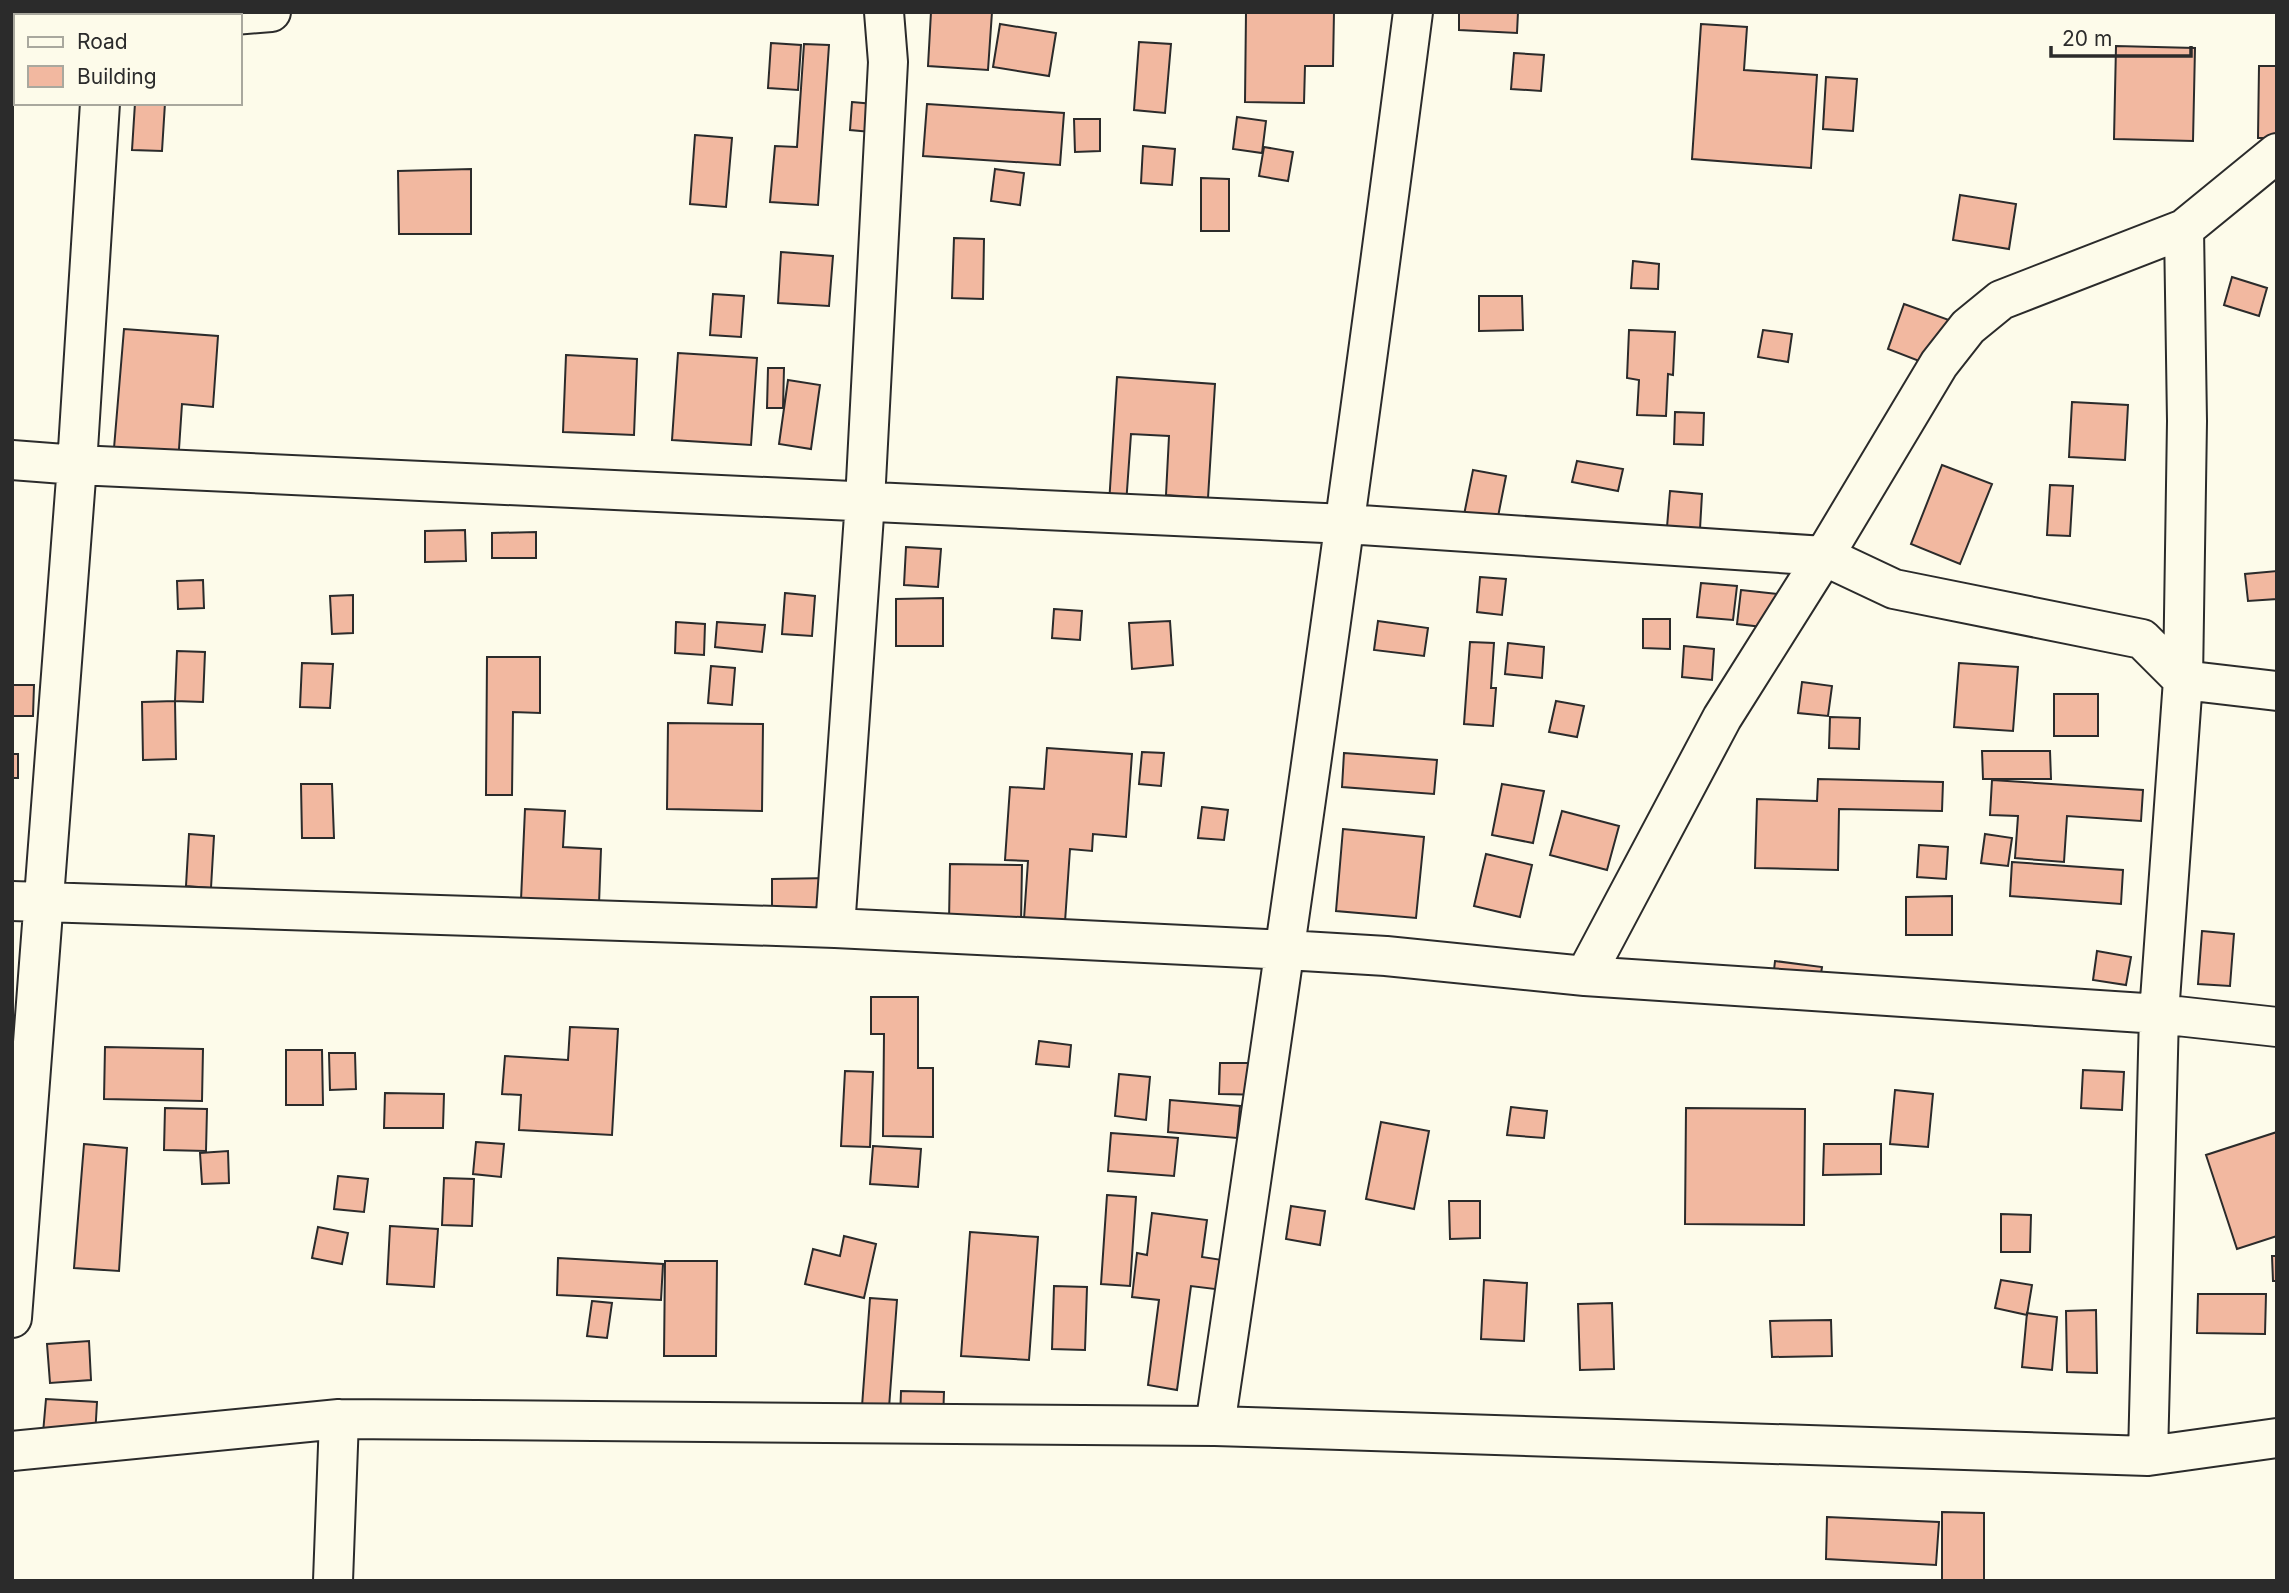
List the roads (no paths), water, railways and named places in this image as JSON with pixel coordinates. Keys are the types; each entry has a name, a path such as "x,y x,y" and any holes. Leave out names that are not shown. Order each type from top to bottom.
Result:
{"street":[{"path":"242,14 271,12"},
{"path":"835,928 865,501 888,62 884,12"},
{"path":"1214,1426 1286,950 1346,524 1413,12"},
{"path":"12,1318 29,902 77,465 100,105"},
{"path":"1585,976 1722,718 1824,556 1939,364 1968,327 2001,300 2184,229 2277,153"},
{"path":"2148,1456 2159,1014 2183,680 2187,421 2184,229"},
{"path":"12,460 1346,524 1824,556 1894,589 2142,639 2183,680 2277,691"},
{"path":"29,902 835,928 1286,950 1386,956 1585,976 2159,1014 2277,1027"},
{"path":"333,1581 339,1419"},
{"path":"12,1451 339,1419 1214,1426 2148,1456 2277,1438"}]}
